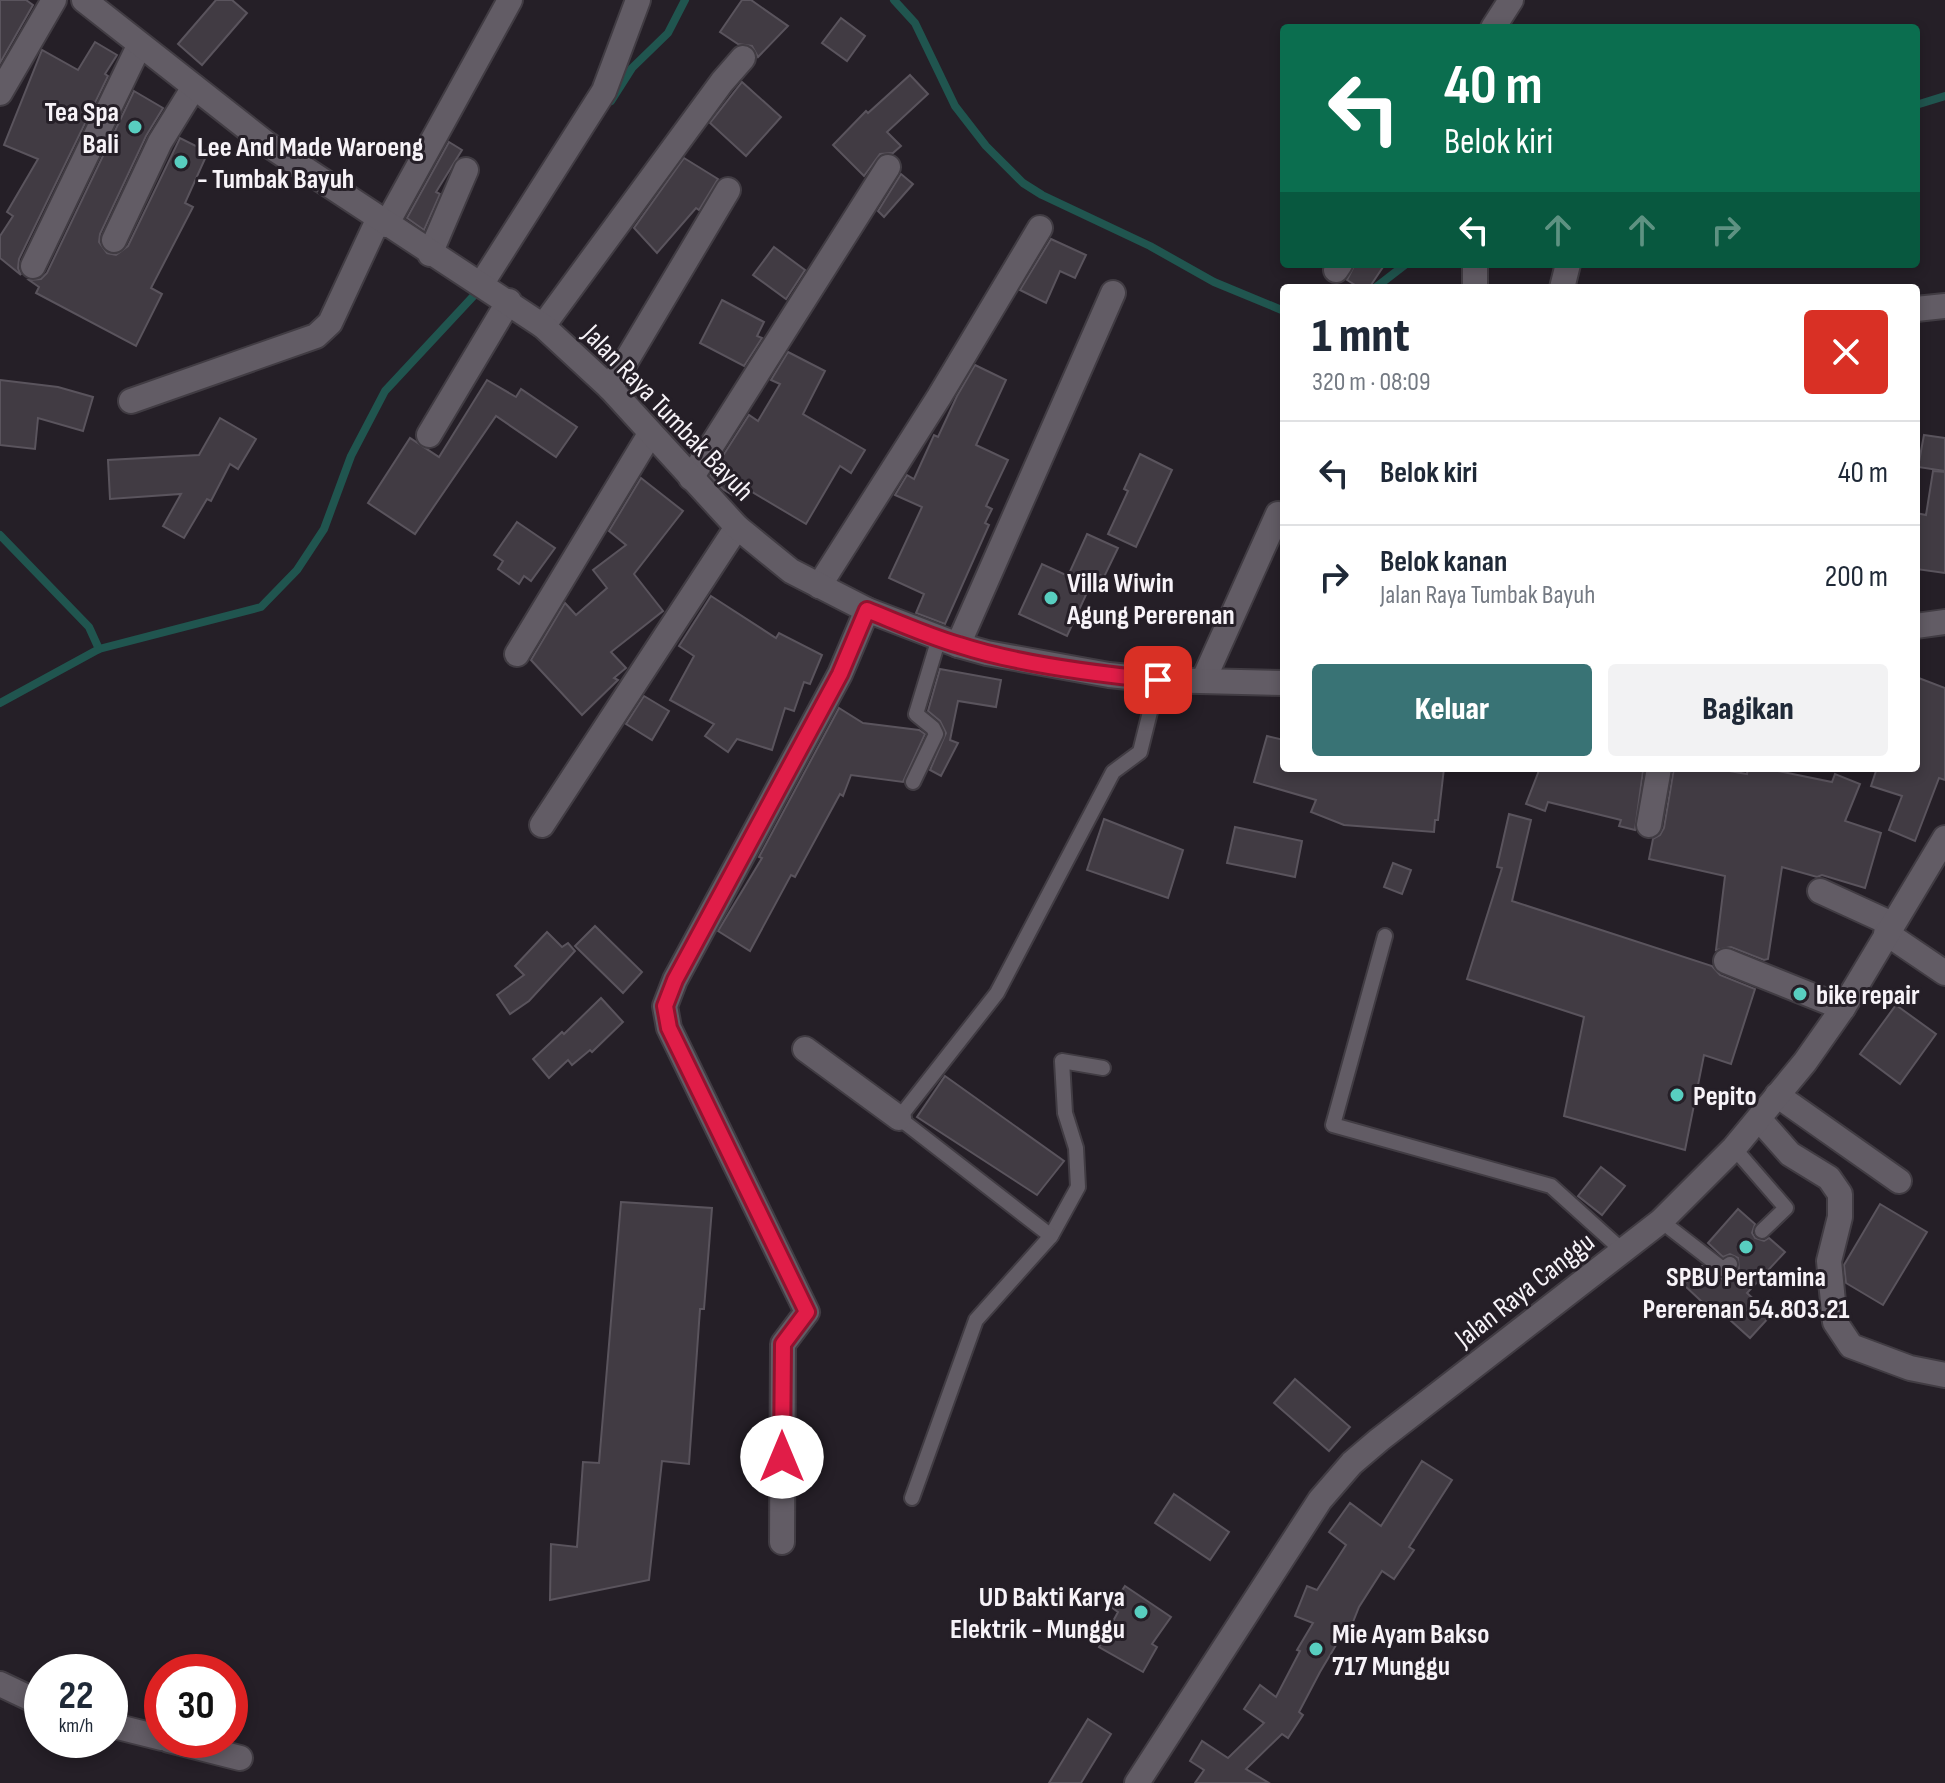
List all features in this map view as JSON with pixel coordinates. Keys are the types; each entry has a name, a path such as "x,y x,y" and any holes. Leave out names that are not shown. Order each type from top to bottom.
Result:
{"street":[{"path":"0,93 54,0"},
{"name":"Jalan Raya Tumbak Bayuh","path":"84,0 267,144 543,326 610,388 737,527 791,571 867,610 948,642 1109,675 1158,680 1280,683"},
{"path":"131,401 316,336 330,323 382,222 510,0"},
{"path":"429,435 496,293 604,91 638,0"},
{"path":"1496,24 1511,0"},
{"path":"33,266 139,46"},
{"path":"543,326 722,82 743,58"},
{"path":"114,240 160,142 194,87"},
{"path":"691,478 888,167"},
{"path":"430,254 466,170"},
{"path":"610,388 728,190"},
{"path":"819,586 939,397 1040,228"},
{"path":"948,642 1113,293"},
{"path":"1920,309 1945,306"},
{"path":"517,654 650,434"},
{"path":"1203,681 1278,514"},
{"path":"542,825 737,527"},
{"path":"782,1542 783,1344 807,1312 669,1028 665,1006 675,980 840,674 867,610"},
{"path":"1920,625 1945,622"},
{"path":"1649,825 1658,772"},
{"name":"Jalan Raya Canggu","path":"1137,1783 1320,1500 1352,1463 1426,1402 1661,1221 1734,1148 1805,1062 1843,1008 1945,838"},
{"path":"1820,891 1889,929 1945,973"},
{"path":"1726,961 1843,1008"},
{"path":"805,1049 899,1118"},
{"path":"1777,1095 1899,1181"},
{"path":"1759,1119 1790,1154 1821,1171 1840,1194 1840,1217 1829,1261 1835,1322 1851,1346 1910,1368 1945,1375"},
{"path":"0,1684 24,1695"}],"lane":[{"path":"913,782 936,734 916,714 948,642"},
{"path":"1051,1236 899,1118 997,993 1113,772 1140,752 1158,680"},
{"path":"1385,936 1333,1125 1551,1186 1623,1251"},
{"path":"912,1498 976,1320 1051,1236 1078,1187 1076,1148 1065,1113 1062,1061 1103,1068"},
{"path":"1734,1148 1786,1208 1762,1231"},
{"path":"1661,1221 1723,1269 1730,1264"}],"building":[{"path":"0,0 26,0 33,5 0,63"},
{"path":"216,0 232,0 247,13 202,65 178,44"},
{"path":"742,0 751,0 788,26 758,57 752,46 738,44 720,32"},
{"path":"841,18 865,36 847,61 822,43"},
{"path":"95,42 117,55 105,74 108,76 19,259 21,275 0,258 0,236 13,216 7,212 38,159 4,145 42,50 78,70"},
{"path":"910,75 928,94 887,132 901,146 893,153 880,154 864,176 833,145 866,111 868,113"},
{"path":"742,82 781,117 746,156 710,123"},
{"path":"134,91 163,108 146,136 100,234 99,242 107,253 116,255 128,246 180,138 208,152 185,203 193,207 151,288 162,294 136,346 36,293 39,287 29,280 41,279 47,273"},
{"path":"449,142 462,150 436,192 440,194 424,230 407,218"},
{"path":"684,158 718,179 699,210 696,208 657,253 634,228"},
{"path":"901,174 913,184 884,217 878,211"},
{"path":"1051,239 1086,255 1075,278 1060,271 1046,303 1020,290"},
{"path":"774,247 805,270 786,299 753,275"},
{"path":"1353,268 1382,268 1372,284 1354,284 1347,280"},
{"path":"722,300 764,322 757,336 762,338 744,366 700,343"},
{"path":"788,352 825,371 803,414 865,450 851,473 840,466 806,524 742,486 736,497 710,476 749,415 758,421 780,384 771,380"},
{"path":"975,365 1006,380 976,445 1008,460 986,506 992,509 985,523 989,525 945,624 916,613 924,594 889,578 922,507 895,495 907,475 914,479 934,435 938,437"},
{"path":"0,380 58,387 93,397 83,431 38,418 35,449 0,445"},
{"path":"487,380 516,397 521,389 577,427 556,457 496,416 415,534 368,503 410,438 439,457"},
{"path":"220,418 256,439 238,469 230,464 211,501 207,499 184,538 163,526 181,494 110,499 108,460 199,455"},
{"path":"1924,435 1945,438 1945,471 1920,467"},
{"path":"1140,454 1172,470 1136,547 1108,534 1128,491 1124,489"},
{"path":"1933,471 1945,472 1945,573 1920,570 1920,514 1926,515"},
{"path":"641,478 683,511 634,574 663,611 611,652 626,668 582,715 531,660 565,603 576,615 607,588 593,570 626,545 609,531"},
{"path":"517,522 555,548 531,581 524,576 519,584 498,569 503,561 494,555"},
{"path":"1087,534 1118,548 1104,577 1096,573 1067,636 1019,614 1042,564 1068,576"},
{"path":"711,596 776,638 779,633 822,655 810,684 804,682 794,711 785,708 772,750 737,739 728,752 705,736 714,724 670,700 694,656 679,646"},
{"path":"940,669 1001,680 996,707 958,701 950,740 958,743 941,776 930,770 946,733 940,721 928,711"},
{"path":"1920,679 1945,688 1945,780 1939,778 1915,841 1889,830 1902,796 1871,786 1876,772 1920,772"},
{"path":"644,696 669,711 652,740 626,724"},
{"path":"839,708 863,723 919,730 925,734 903,782 851,775 843,796 840,794 795,877 791,875 750,951 718,931 762,858 759,857"},
{"path":"1267,736 1280,739 1280,772 1444,772 1434,832 1344,825 1311,812 1316,800 1254,782"},
{"path":"1538,772 1643,772 1635,830 1619,826 1621,820 1548,802 1545,811 1526,804"},
{"path":"1673,772 1783,772 1832,782 1835,774 1860,784 1845,821 1881,833 1865,888 1782,867 1768,959 1764,960 1731,947 1716,950 1725,876 1649,859 1653,839 1664,828"},
{"path":"1509,814 1531,820 1512,901 1712,966 1720,975 1755,989 1731,1064 1704,1055 1685,1150 1564,1116 1584,1017 1467,979 1502,868 1497,867"},
{"path":"1104,819 1183,850 1168,898 1087,870"},
{"path":"1235,827 1302,841 1295,877 1227,863"},
{"path":"1393,863 1411,870 1402,894 1384,887"},
{"path":"595,926 642,972 623,993 575,946"},
{"path":"547,932 562,947 568,943 575,951 529,1001 510,1014 497,995 524,975 515,966"},
{"path":"601,998 623,1022 592,1052 590,1050 572,1065 568,1060 549,1078 533,1059"},
{"path":"1896,1005 1936,1034 1900,1084 1860,1054"},
{"path":"945,1076 1064,1161 1037,1195 917,1117"},
{"path":"1601,1167 1625,1186 1602,1215 1578,1196"},
{"path":"621,1202 712,1208 704,1309 700,1309 689,1464 662,1461 649,1580 550,1600 551,1544 577,1547 583,1462 599,1463"},
{"path":"1880,1204 1927,1232 1883,1305 1846,1283 1844,1265"},
{"path":"1738,1209 1755,1224 1752,1233 1755,1238 1764,1241 1769,1238 1785,1252 1747,1293 1771,1315 1750,1338 1719,1310 1715,1314 1684,1285 1702,1266 1722,1279 1739,1269 1738,1258 1730,1254 1723,1257 1708,1243"},
{"path":"1295,1379 1350,1427 1329,1451 1274,1403"},
{"path":"1422,1461 1452,1480 1409,1547 1414,1550 1394,1579 1382,1571 1359,1607 1347,1637 1342,1635 1320,1672 1299,1712 1303,1715 1288,1738 1282,1734 1246,1769 1269,1783 1195,1783 1204,1770 1190,1761 1202,1741 1228,1758 1264,1723 1244,1709 1260,1685 1276,1697 1300,1651 1297,1650 1313,1623 1295,1616 1307,1586 1317,1590 1346,1545 1329,1532 1350,1503 1381,1526"},
{"path":"1174,1494 1229,1532 1210,1560 1155,1523"},
{"path":"1125,1586 1171,1617 1152,1644 1157,1647 1143,1672 1099,1647 1118,1612 1111,1607"},
{"path":"1088,1719 1111,1734 1081,1783 1049,1783"}],"waterway":[{"path":"611,101 632,68 668,33 685,0"},
{"path":"894,0 915,23 955,106 986,146 1023,183 1150,246 1214,282 1280,309"},
{"path":"1920,104 1945,96"},
{"path":"1380,284 1401,268"},
{"path":"0,703 99,649 261,607 297,570 324,529 351,456 385,391 480,289"},
{"path":"0,535 89,627 99,649"}],"place":[{"name":"Tea Spa Bali","path":"135,127"},
{"name":"Lee And Made Waroeng - Tumbak Bayuh","path":"181,162"},
{"name":"Villa Wiwin Agung Pererenan","path":"1051,598"},
{"name":"bike repair","path":"1800,994"},
{"name":"Pepito","path":"1677,1095"},
{"name":"SPBU Pertamina Pererenan 54.803.21","path":"1746,1247"},
{"name":"UD Bakti Karya Elektrik - Munggu","path":"1141,1612"},
{"name":"Mie Ayam Bakso 717 Munggu","path":"1316,1649"}],"route":[{"path":"782,1457 783,1344 807,1312 669,1028 665,1006 675,980 840,674 867,610 987,653 1109,675 1158,680"}]}
